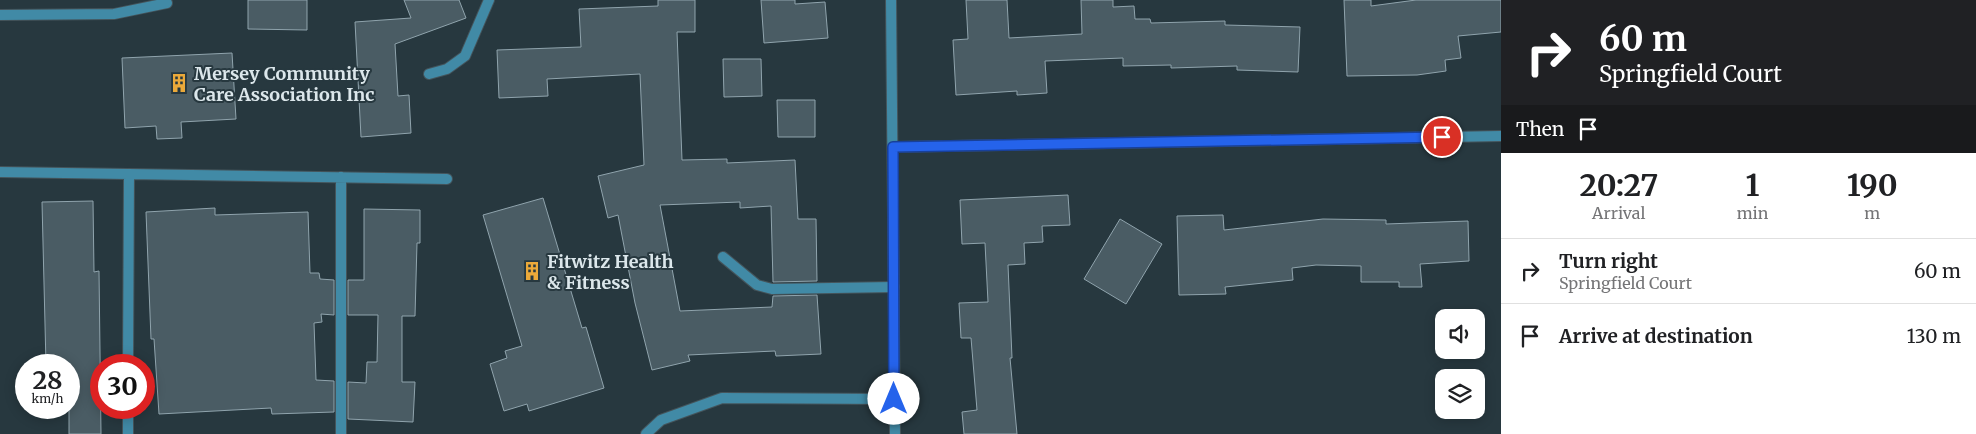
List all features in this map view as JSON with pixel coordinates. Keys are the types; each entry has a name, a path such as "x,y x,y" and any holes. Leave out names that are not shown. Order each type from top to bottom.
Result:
{"street":[{"path":"429,74 447,69 465,56 489,0"},
{"path":"891,0 895,434"},
{"path":"0,15 114,14 167,3"},
{"path":"893,147 1501,136"},
{"path":"0,172 447,179"},
{"path":"128,354 129,174"},
{"path":"340,434 341,177"},
{"path":"723,257 757,285 772,289 894,287"},
{"path":"646,434 662,420 722,398 894,399"},
{"path":"128,419 128,434"}],"building":[{"path":"248,0 307,0 307,30 248,29"},
{"path":"404,0 459,0 466,18 395,44 398,96 409,95 411,133 361,137 355,22 411,18"},
{"path":"658,0 695,0 695,32 677,32 682,160 727,159 727,163 795,160 798,219 816,219 817,281 773,282 771,206 740,208 740,202 660,205 680,311 772,307 773,296 817,295 821,354 776,356 775,351 688,355 690,361 652,370 635,303 618,215 608,218 598,176 644,165 640,74 547,79 548,96 499,98 497,50 581,47 579,9 658,6"},
{"path":"761,0 795,0 795,4 825,2 828,38 764,43"},
{"path":"966,0 1007,0 1009,38 1082,34 1081,0 1113,0 1113,7 1134,6 1135,19 1150,19 1151,23 1225,21 1225,25 1300,27 1298,72 1237,70 1237,66 1171,68 1171,65 1123,66 1123,58 1045,61 1047,93 1017,95 1017,91 956,95 953,40 968,39"},
{"path":"1344,0 1371,0 1371,6 1416,0 1501,0 1501,32 1458,36 1461,58 1445,60 1446,71 1417,75 1347,76"},
{"name":"Mersey Community Care Association Inc","path":"232,53 236,119 181,122 182,138 157,139 156,126 125,128 122,58"},
{"path":"723,59 761,59 762,96 724,97"},
{"path":"777,100 815,100 815,137 778,137"},
{"path":"1068,195 1070,225 1042,226 1043,242 1024,243 1025,264 1008,265 1012,358 1010,358 1017,434 964,434 962,412 977,410 971,338 961,338 959,303 988,302 985,243 962,244 960,200"},
{"name":"Fitwitz Health & Fitness","path":"543,198 582,328 586,327 604,388 529,411 527,404 504,411 490,364 507,358 505,351 522,346 483,215"},
{"path":"93,201 94,272 99,271 100,354 90,354 90,419 101,419 101,434 69,434 69,419 80,419 80,354 46,354 42,202"},
{"path":"215,208 215,215 308,212 310,273 319,273 320,279 334,280 334,315 321,314 322,322 314,323 316,380 334,381 334,412 272,414 271,408 159,414 154,339 151,339 146,212"},
{"path":"364,209 420,210 420,243 417,243 415,316 402,316 402,382 415,382 413,422 348,419 348,382 366,383 367,362 377,362 378,315 348,315 348,280 364,280"},
{"path":"1223,215 1224,230 1323,219 1386,220 1386,224 1468,221 1469,261 1420,264 1422,287 1399,287 1399,282 1361,282 1361,266 1316,265 1292,268 1293,280 1225,287 1226,294 1179,295 1177,216"},
{"path":"1120,219 1162,244 1126,304 1084,279"}],"place":[{"name":"Mersey Community Care Association Inc","path":"179,83"},
{"name":"Fitwitz Health & Fitness","path":"532,271"}],"route":[{"path":"894,399 893,147 1442,137"}]}
